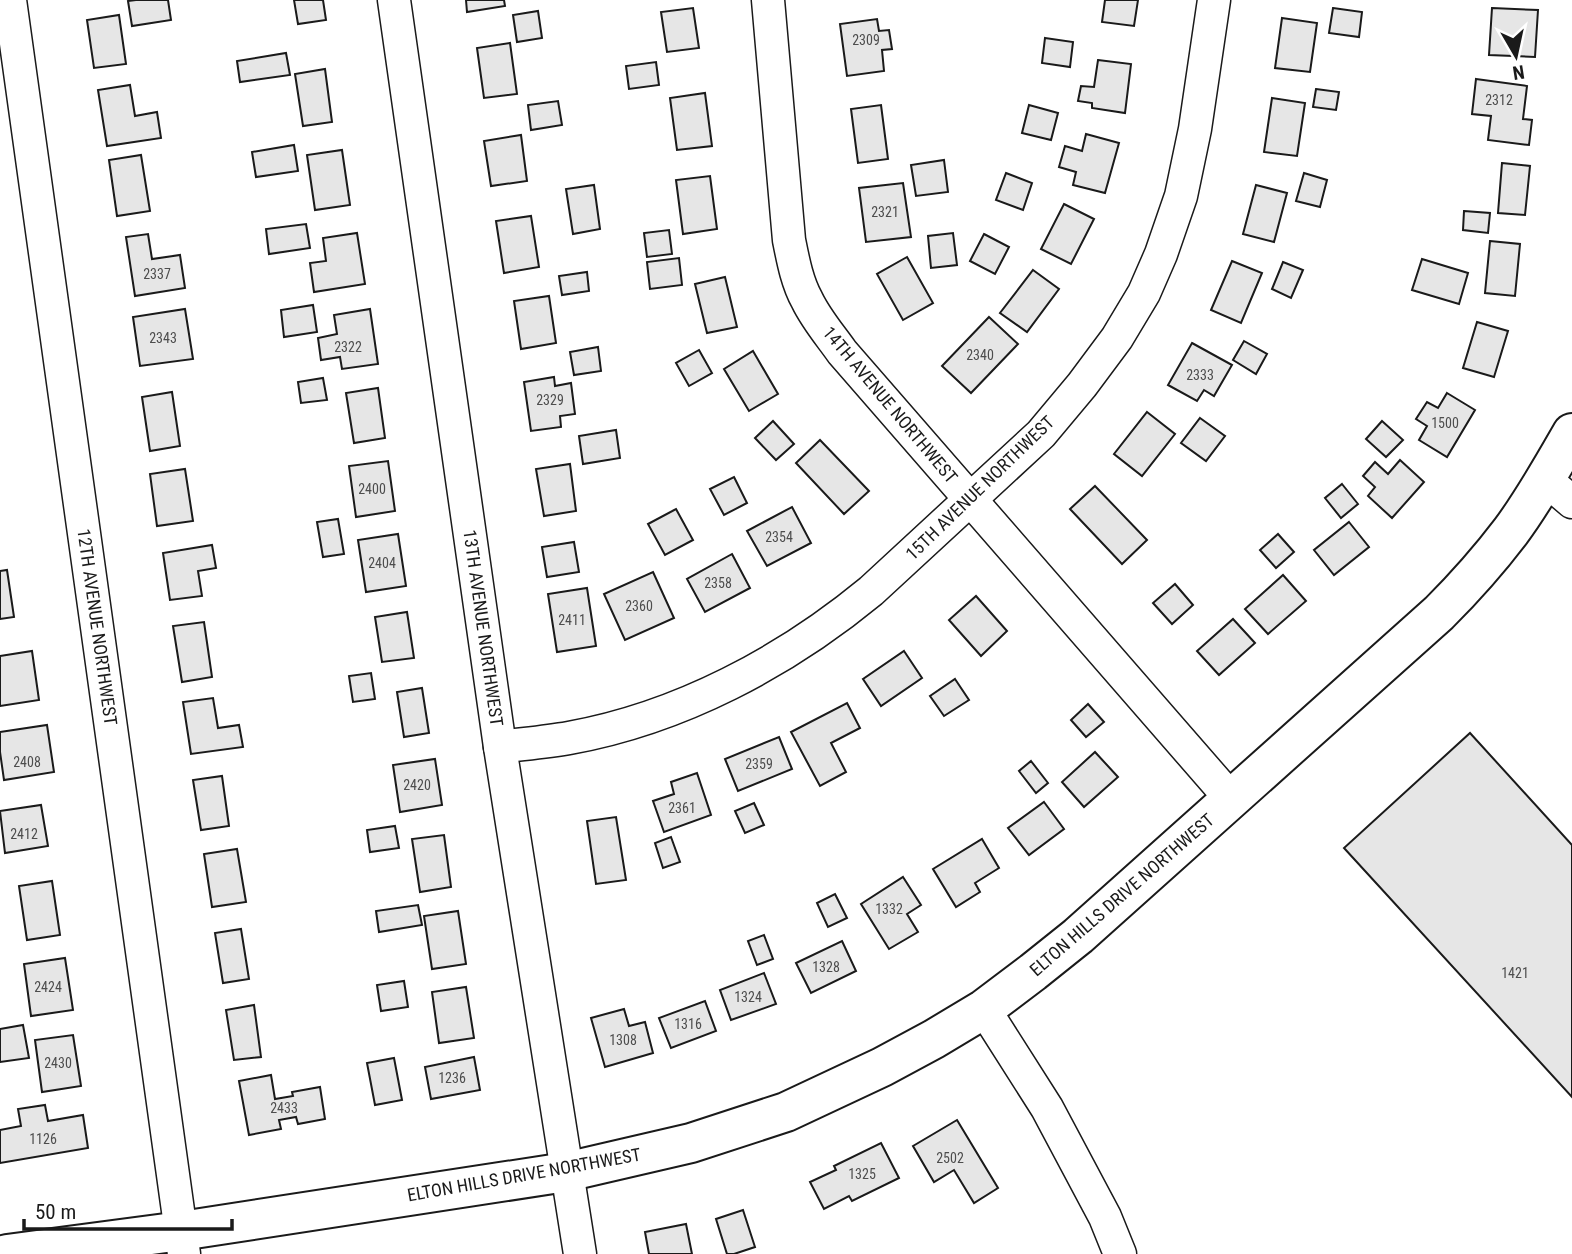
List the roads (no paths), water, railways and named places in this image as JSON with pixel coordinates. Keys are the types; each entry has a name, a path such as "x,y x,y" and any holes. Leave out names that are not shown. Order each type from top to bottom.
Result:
{"main road":[{"name":"ELTON HILLS DRIVE NORTHWEST","path":"7,1254 183,1243 566,1172 691,1143 786,1112 882,1067 984,1009 1078,936 1440,613 1481,569 1513,528 1559,490 1572,433"}],"street":[{"name":"12TH AVENUE NORTHWEST","path":"10,0 183,1243"},
{"name":"13TH AVENUE NORTHWEST","path":"394,0 500,747 580,1254"},
{"name":"14TH AVENUE NORTHWEST","path":"768,0 789,240 794,267 806,299 842,352 1232,800"},
{"name":"15TH AVENUE NORTHWEST","path":"500,747 570,737 615,727 663,712 742,678 843,614 1041,434 1118,338 1144,293 1161,254 1181,196 1195,130 1214,0"},
{"path":"984,1009 1053,1119 1105,1217 1120,1254"}]}
